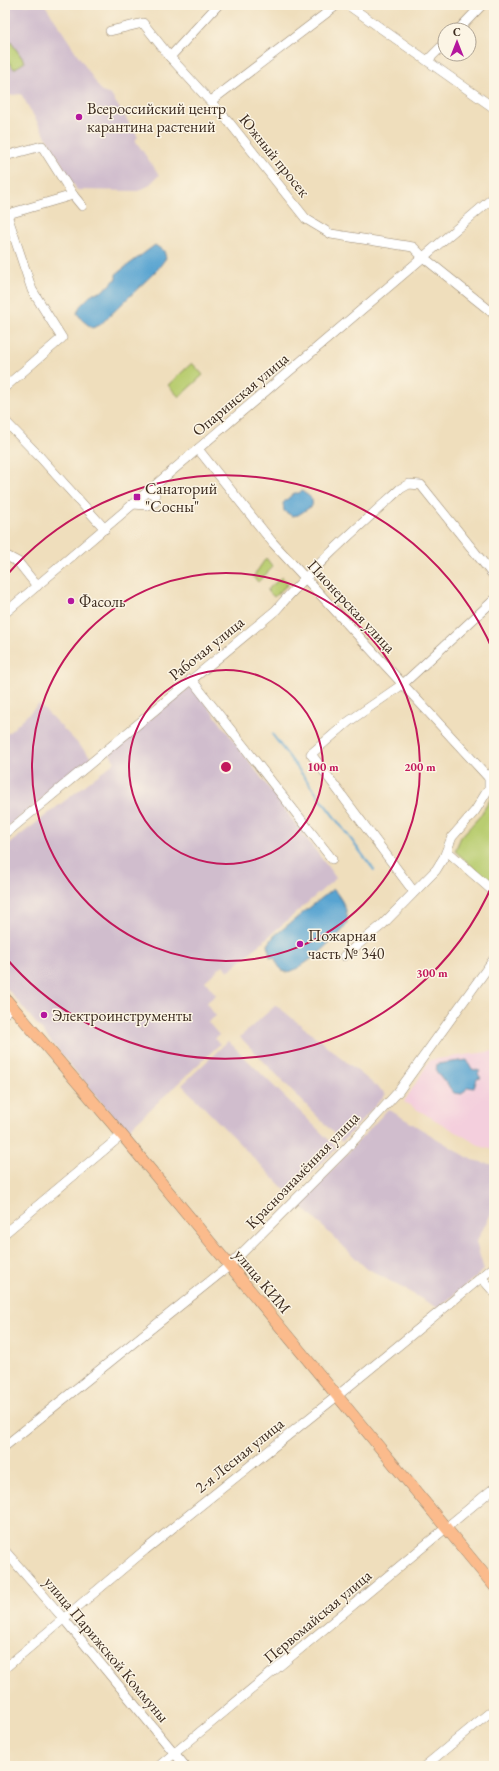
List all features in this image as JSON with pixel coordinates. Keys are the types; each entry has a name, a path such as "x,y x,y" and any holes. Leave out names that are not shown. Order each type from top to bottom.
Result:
{"main road":[{"name":"улица КИМ","path":"5,998 9,1010 122,1135 494,1586"}],"street":[{"path":"170,57 218,5"},
{"path":"211,100 337,5"},
{"path":"348,5 494,108"},
{"path":"466,22 482,5"},
{"name":"Южный просек","path":"110,31 143,23 170,57 211,100 306,219 331,234 413,247 423,257 494,314"},
{"path":"428,60 437,51"},
{"path":"5,156 42,146 73,196 82,206"},
{"path":"5,387 62,338 32,290 6,215 73,196"},
{"name":"Опаринская улица","path":"105,529 133,504 148,505 155,502 155,495 148,491 494,197"},
{"path":"5,421 40,457 105,529 5,613"},
{"name":"Пионерская улица","path":"198,449 273,543 403,684 492,774"},
{"name":"Рабочая улица","path":"5,834 276,610 305,577 400,489 409,484 415,483 421,485 494,576"},
{"path":"5,555 18,562 37,586"},
{"path":"414,892 311,754 348,722 403,684 494,600"},
{"path":"192,679 332,859"},
{"path":"344,956 382,925 436,870 447,851 452,837 475,811 489,788 492,774"},
{"path":"447,851 494,892"},
{"name":"Краснознамённая улица","path":"5,1446 229,1266 345,1150 398,1092 494,959"},
{"path":"5,1233 122,1135"},
{"name":"2-я Лесная улица","path":"5,1668 145,1550 337,1396 494,1267"},
{"path":"481,1277 494,1292"},
{"name":"Первомайская улица","path":"159,1766 494,1488"},
{"name":"улица Парижской Коммуны","path":"5,1551 63,1618 185,1766"},
{"path":"425,1766 494,1709"}],"shaded area":[{"name":"Всероссийский центр карантина растений","path":"5,5 45,5 102,92 111,95 138,137 135,140 159,175 148,186 138,191 77,190 21,94 5,96"},
{"path":"192,685 336,878 229,971 223,965 205,981 216,995 206,1003 216,1016 208,1022 219,1035 215,1039 220,1044 126,1132 5,986 5,847 115,762 109,753"},
{"path":"39,704 92,758 5,829 5,736"},
{"path":"276,1005 386,1094 342,1142 240,1037"},
{"path":"228,1041 337,1148 290,1195 182,1085"},
{"path":"494,1051 494,1150 482,1147 404,1102 430,1060"},
{"path":"388,1109 472,1160 494,1165 494,1208 476,1242 484,1270 438,1308 365,1267 300,1205"}],"green space":[{"path":"8,38 25,62 14,69 5,56 5,40"},
{"path":"192,363 203,375 179,397 168,385"},
{"path":"266,558 273,567 258,582 253,577"},
{"path":"282,577 288,584 274,597 267,590"},
{"path":"494,793 494,886 455,851 461,837 480,816"}],"water":[{"path":"155,245 164,251 166,258 157,270 100,325 92,328 82,320 77,313 80,306 93,293 101,292 116,279 116,274"},
{"path":"302,491 311,498 312,506 298,515 292,516 284,511 283,503 294,493 299,493"},
{"path":"333,889 342,901 346,911 346,925 328,945 308,961 292,971 286,972 282,970 275,958 270,957 268,945 274,936"},
{"path":"467,1060 472,1069 480,1071 478,1074 481,1078 477,1079 474,1088 468,1087 462,1094 454,1093 436,1071 437,1064"}],"waterway":[{"path":"272,734 374,870"}],"place":[{"name":"Всероссийский центр карантина растений","path":"79,117"},
{"name":"Санаторий \"Сосны\"","path":"137,497"},
{"name":"Фасоль","path":"71,601"},
{"name":"Пожарная часть № 340","path":"300,944"},
{"name":"Электроинструменты","path":"44,1015"}]}
